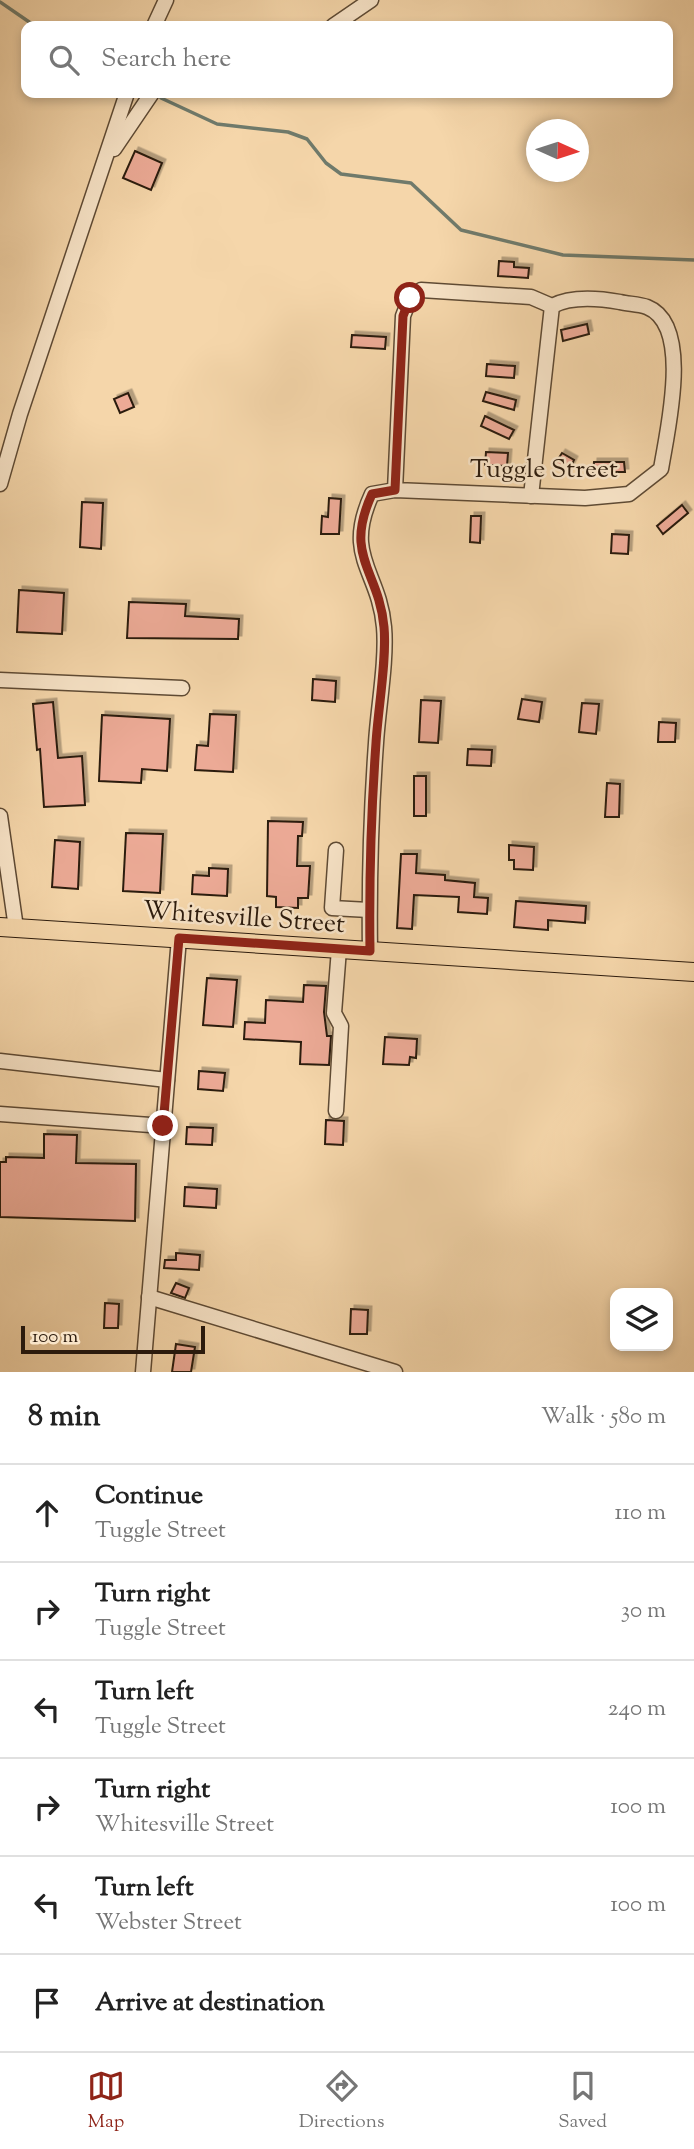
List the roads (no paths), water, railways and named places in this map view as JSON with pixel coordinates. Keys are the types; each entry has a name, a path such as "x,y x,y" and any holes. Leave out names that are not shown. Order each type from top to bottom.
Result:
{"main road":[{"name":"Whitesville Street","path":"8,927 694,971"}],"street":[{"path":"156,21 166,0"},
{"path":"340,21 371,0"},
{"path":"0,484 20,414 125,98"},
{"path":"103,165 149,98"},
{"name":"Tuggle Street","path":"421,290 531,297 552,306 564,300 607,300 648,307 667,326 674,350 670,417 661,469 629,494 585,498 395,490 403,316 410,298 421,290"},
{"path":"531,496 552,306"},
{"path":"370,951 369,843 384,627 375,590 360,554 362,517 372,494 395,490"},
{"path":"0,681 182,688"},
{"path":"0,816 8,927"},
{"path":"336,850 332,908 369,910"},
{"path":"143,1372 179,938"},
{"path":"336,1111 341,1026 334,1013 339,949"},
{"path":"0,1061 167,1080"},
{"path":"0,1114 163,1126"},
{"path":"149,1297 395,1372"}],"waterway":[{"path":"0,2 28,21"},
{"path":"161,98 217,124 288,132 307,139 326,163 341,174 411,183 461,230 563,255 694,260"}]}
